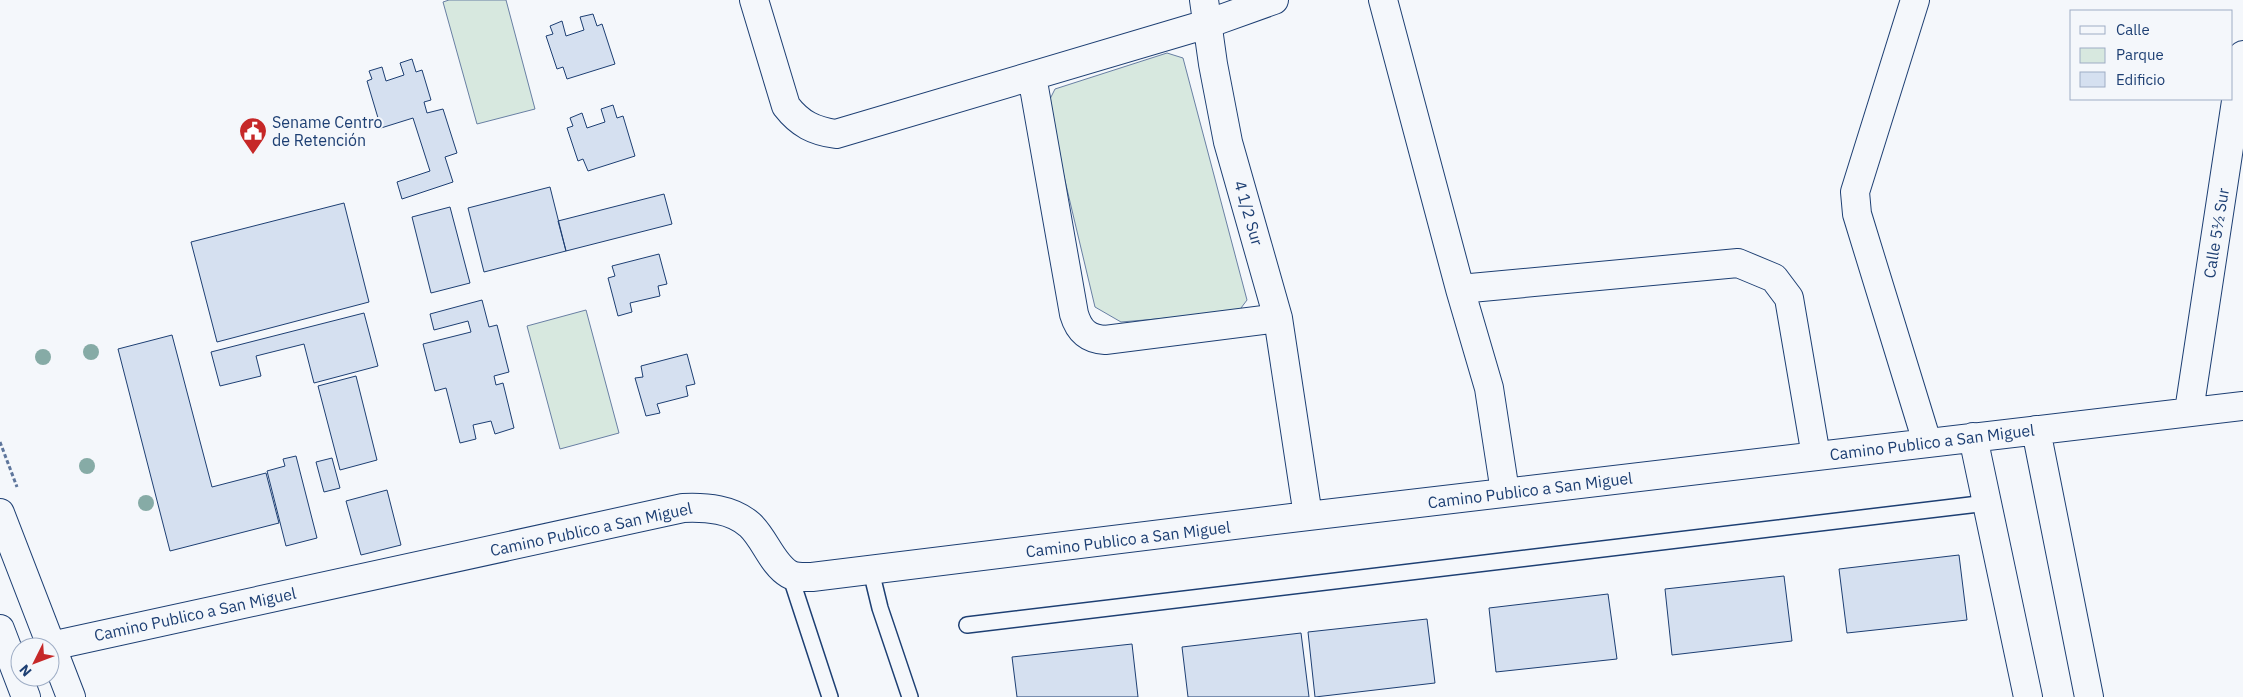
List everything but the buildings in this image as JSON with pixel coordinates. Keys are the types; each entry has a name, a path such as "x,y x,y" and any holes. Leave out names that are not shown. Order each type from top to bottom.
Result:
{"main road":[{"path":"754,0 786,106 795,118 808,127 836,134 1032,76 1206,12 1274,0"},
{"path":"1383,0 1460,289 1489,388 1505,492"},
{"path":"1915,0 1856,192 1857,214 1927,442"},
{"name":"4 1/2 Sur","path":"1206,12 1216,87 1228,142 1278,318 1308,516"},
{"name":"Calle 5½ Sur","path":"2189,411 2233,189 2243,54"},
{"path":"1032,76 1074,314 1081,330 1087,336 1106,340 1278,318"},
{"path":"1460,289 1738,263 1774,278 1789,298 1816,456"},
{"name":"Camino Publico a San Miguel","path":"60,644 684,508 720,510 735,515 749,524 782,568 790,574 812,577 1505,492 2243,406"},
{"path":"2036,430 2089,697"},
{"path":"1973,437 2028,697"},
{"path":"0,513 48,637"},
{"path":"0,630 26,697"},
{"path":"60,669 71,697"}],"lane":[{"path":"967,625 1987,503"},
{"path":"871,571 880,608 910,697"},
{"path":"790,574 830,697"}],"green space":[{"path":"449,0 506,0 535,109 477,124 443,2"},
{"path":"1167,53 1183,58 1247,300 1238,312 1121,322 1095,307 1047,105 1055,89"},
{"path":"586,310 619,433 560,449 527,326"}],"place":[{"name":"Sename Centro de Retención","path":"253,155"}]}
